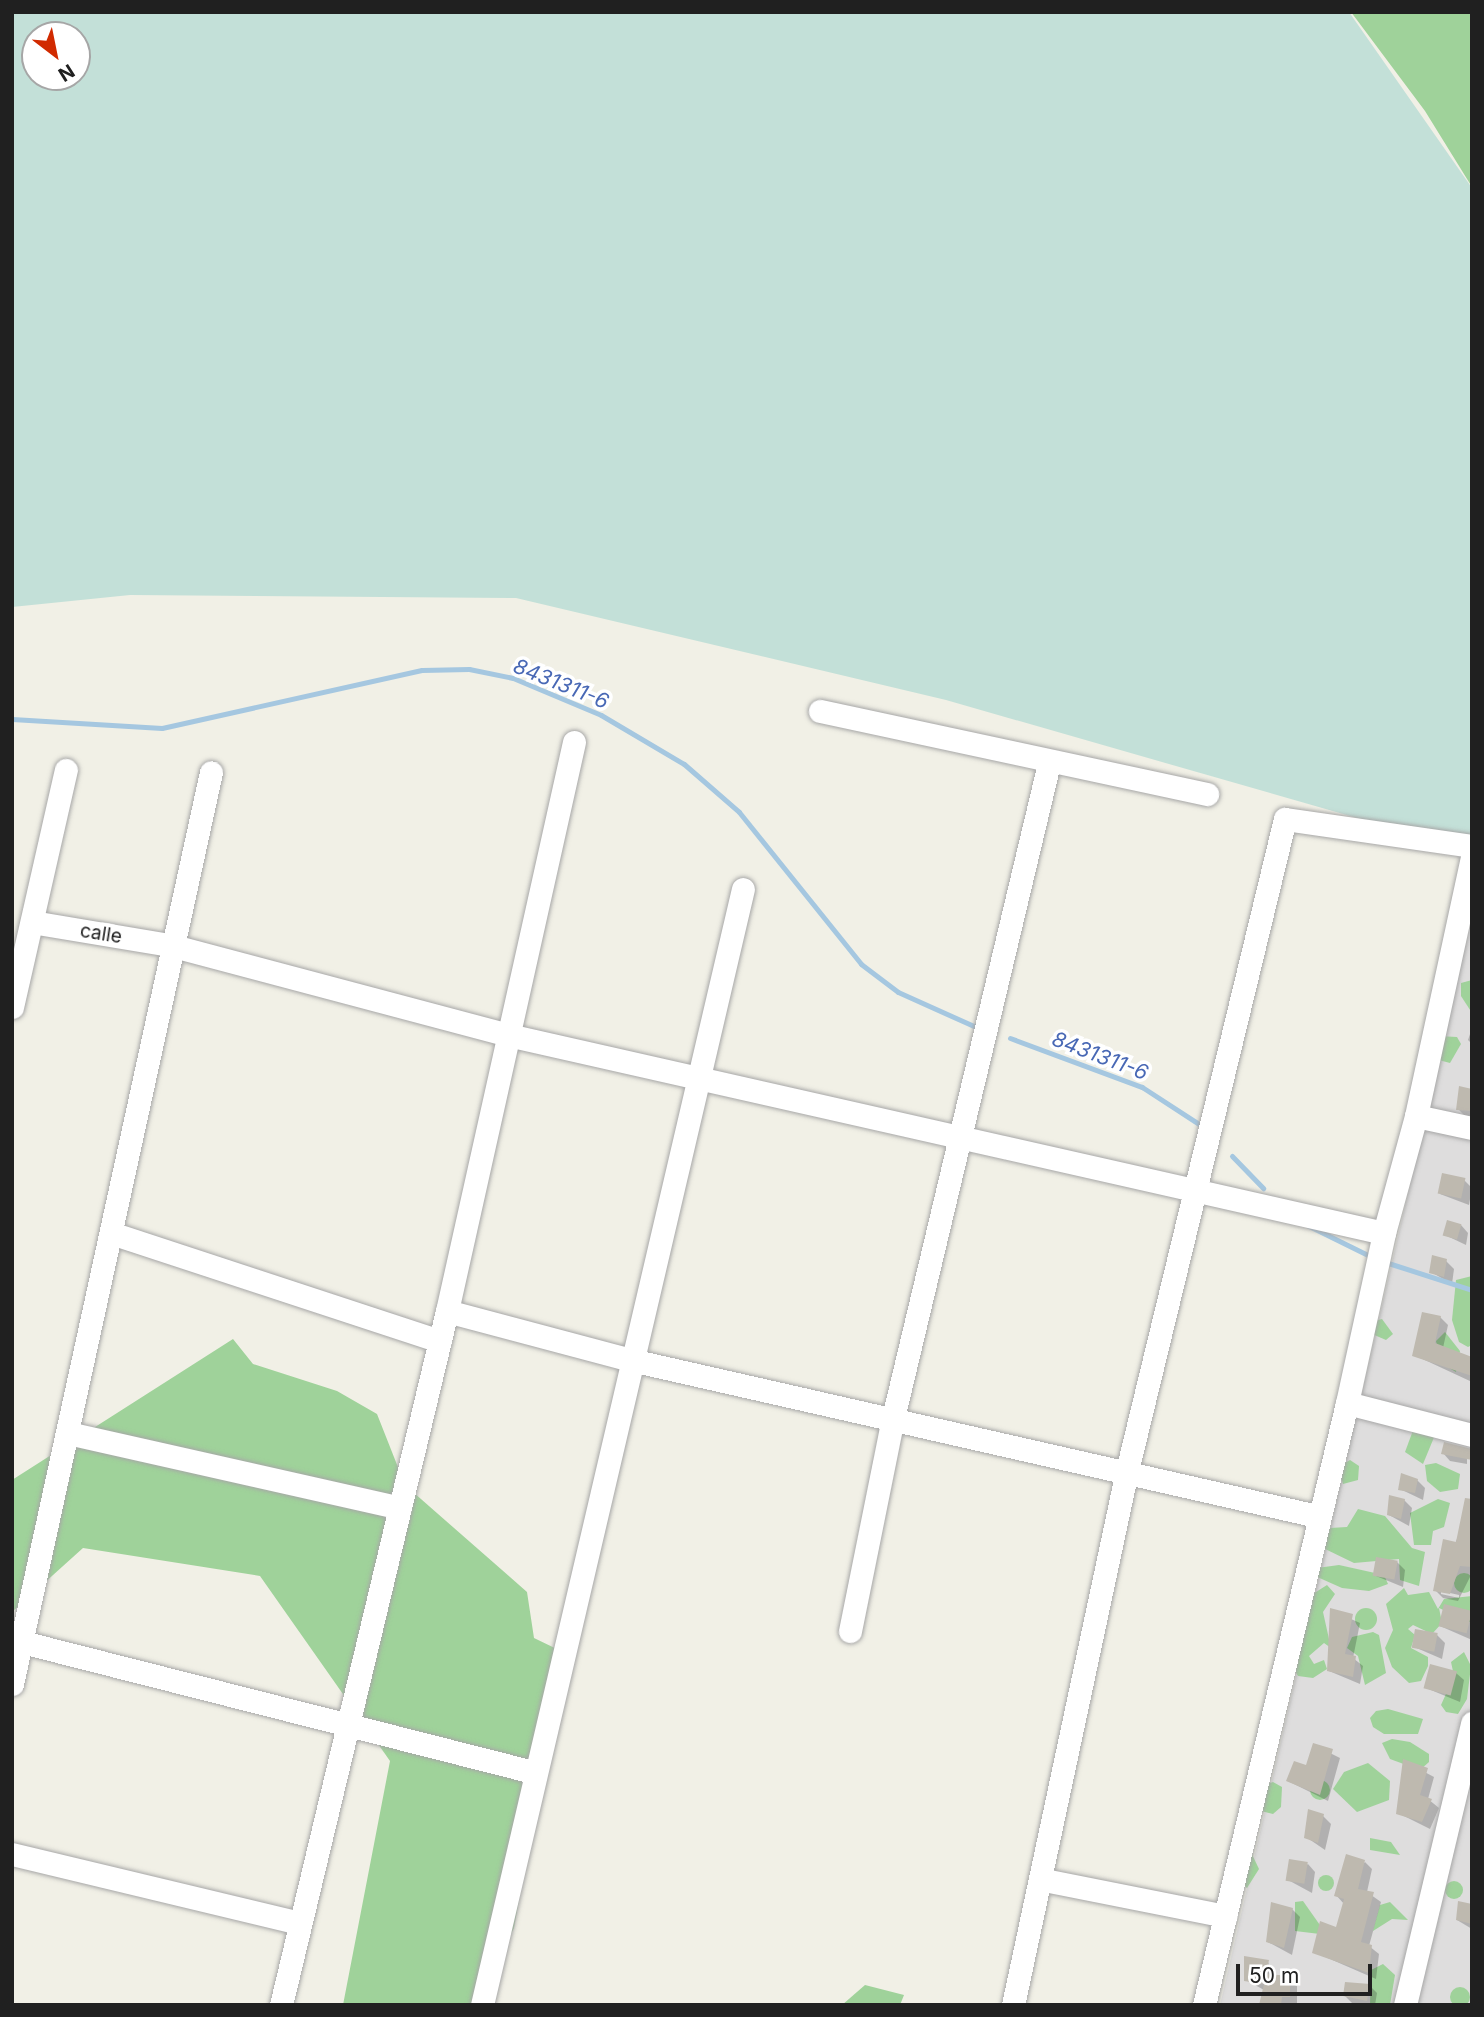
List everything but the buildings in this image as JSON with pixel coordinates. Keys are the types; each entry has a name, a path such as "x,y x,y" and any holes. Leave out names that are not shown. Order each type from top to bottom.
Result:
{"street":[{"path":"820,711 1206,794"},
{"path":"281,2005 447,1311 573,742"},
{"path":"850,1631 892,1419 1048,762"},
{"path":"12,1007 66,770"},
{"path":"12,1684 111,1233 170,945 211,772"},
{"path":"1013,2005 1044,1880 1126,1475 1200,1189 1286,819 1472,846"},
{"path":"1204,2005 1317,1516 1347,1403 1384,1233 1416,1116 1472,858"},
{"path":"482,2005 533,1772 631,1360 694,1078 743,889"},
{"name":"calle","path":"32,922 170,945 508,1035 960,1138 1200,1189 1384,1233"},
{"path":"1416,1116 1472,1128"},
{"path":"111,1233 440,1341"},
{"path":"447,1311 631,1360 1126,1475 1317,1516"},
{"path":"1347,1403 1472,1435"},
{"path":"68,1433 400,1508"},
{"path":"18,1650 533,1772"},
{"path":"1405,2005 1472,1723"},
{"path":"12,1854 300,1923"},
{"path":"1044,1880 1225,1916"}],"shaded area":[{"path":"12,12 1349,12 1472,188 1472,851 946,700 516,598 130,595 12,607"},
{"path":"1472,917 1472,2005 1220,2005"}],"green space":[{"path":"1351,12 1472,12 1472,187 1425,111"},
{"path":"1472,980 1472,1013 1461,996 1461,983"},
{"path":"1438,1036 1457,1037 1461,1044 1450,1063 1435,1059"},
{"path":"1472,1276 1472,1345 1468,1347 1459,1342 1452,1320 1456,1280"},
{"path":"1382,1319 1393,1334 1386,1340 1372,1334 1374,1321"},
{"path":"1445,1332 1460,1351 1456,1372 1441,1363 1436,1341"},
{"path":"233,1339 253,1364 337,1391 377,1414 405,1485 527,1592 534,1638 563,1652 514,1928 483,1989 485,2005 343,2005 390,1761 260,1576 83,1548 12,1612 12,1480"},
{"path":"1418,1417 1435,1435 1423,1464 1405,1452"},
{"path":"1350,1460 1359,1466 1358,1480 1343,1484 1338,1467"},
{"path":"1436,1463 1460,1474 1458,1489 1440,1492 1427,1481 1425,1465"},
{"path":"1438,1499 1450,1503 1444,1527 1433,1531 1431,1545 1414,1545 1410,1513"},
{"path":"1358,1509 1385,1516 1412,1548 1425,1552 1419,1586 1400,1580 1399,1559 1354,1563 1321,1547 1330,1528 1347,1527"},
{"path":"1339,1565 1384,1575 1388,1584 1369,1591 1342,1588 1315,1576 1317,1568"},
{"path":"1464,1573 1471,1576 1474,1583 1471,1590 1464,1593 1457,1590 1454,1583 1457,1576"},
{"path":"1327,1585 1335,1594 1323,1612 1331,1648 1324,1643 1309,1656 1314,1664 1324,1660 1327,1669 1313,1678 1298,1676 1292,1666 1300,1651 1295,1636 1308,1597"},
{"path":"1404,1588 1408,1595 1429,1592 1438,1609 1444,1599 1472,1596 1472,1623 1439,1608 1442,1623 1432,1634 1413,1625 1408,1629 1415,1635 1411,1648 1428,1657 1428,1666 1421,1681 1409,1683 1392,1667 1385,1648 1393,1630 1386,1604"},
{"path":"1366,1608 1374,1611 1377,1619 1374,1627 1366,1630 1358,1627 1355,1619 1358,1611"},
{"path":"1373,1632 1379,1635 1386,1673 1365,1685 1358,1656 1347,1648 1352,1637"},
{"path":"1464,1652 1471,1666 1467,1699 1458,1714 1446,1712 1441,1705 1454,1676 1451,1662"},
{"path":"1388,1709 1423,1719 1418,1734 1384,1734 1373,1727 1370,1718 1376,1711"},
{"path":"1392,1739 1410,1742 1429,1754 1429,1762 1420,1770 1390,1759 1382,1743"},
{"path":"1368,1763 1390,1781 1389,1800 1357,1812 1333,1789 1344,1772"},
{"path":"1320,1780 1327,1783 1330,1790 1327,1797 1320,1800 1313,1797 1310,1790 1313,1783"},
{"path":"1273,1782 1282,1787 1281,1807 1273,1814 1261,1811 1263,1785"},
{"path":"1370,1838 1391,1842 1400,1855 1370,1850"},
{"path":"1248,1846 1259,1869 1247,1888 1241,1883"},
{"path":"1323,1875 1329,1875 1334,1883 1332,1889 1323,1891 1318,1886 1318,1880"},
{"path":"1450,1881 1458,1881 1463,1890 1461,1897 1450,1899 1445,1894 1445,1886"},
{"path":"1303,1901 1322,1928 1320,1934 1295,1931 1295,1902"},
{"path":"1390,1902 1408,1920 1392,1919 1373,1931 1380,1905"},
{"path":"1383,1964 1395,1975 1390,2005 1370,2005 1371,1970"},
{"path":"865,1985 904,1995 900,2005 842,2005"},
{"path":"1456,1987 1464,1987 1470,1997 1464,2007 1456,2007 1450,2001 1450,1993"}],"waterway":[{"name":"8431311-6","path":"12,719 162,728 422,670 469,669 513,678 601,715 684,764 739,812 861,964 898,992 978,1028"},
{"name":"8431311-6","path":"1010,1038 1142,1087 1205,1128"},
{"name":"8431311-6","path":"1232,1156 1263,1188"},
{"name":"8431311-6","path":"1309,1226 1372,1257"},
{"name":"8431311-6","path":"1385,1262 1472,1290"}]}
